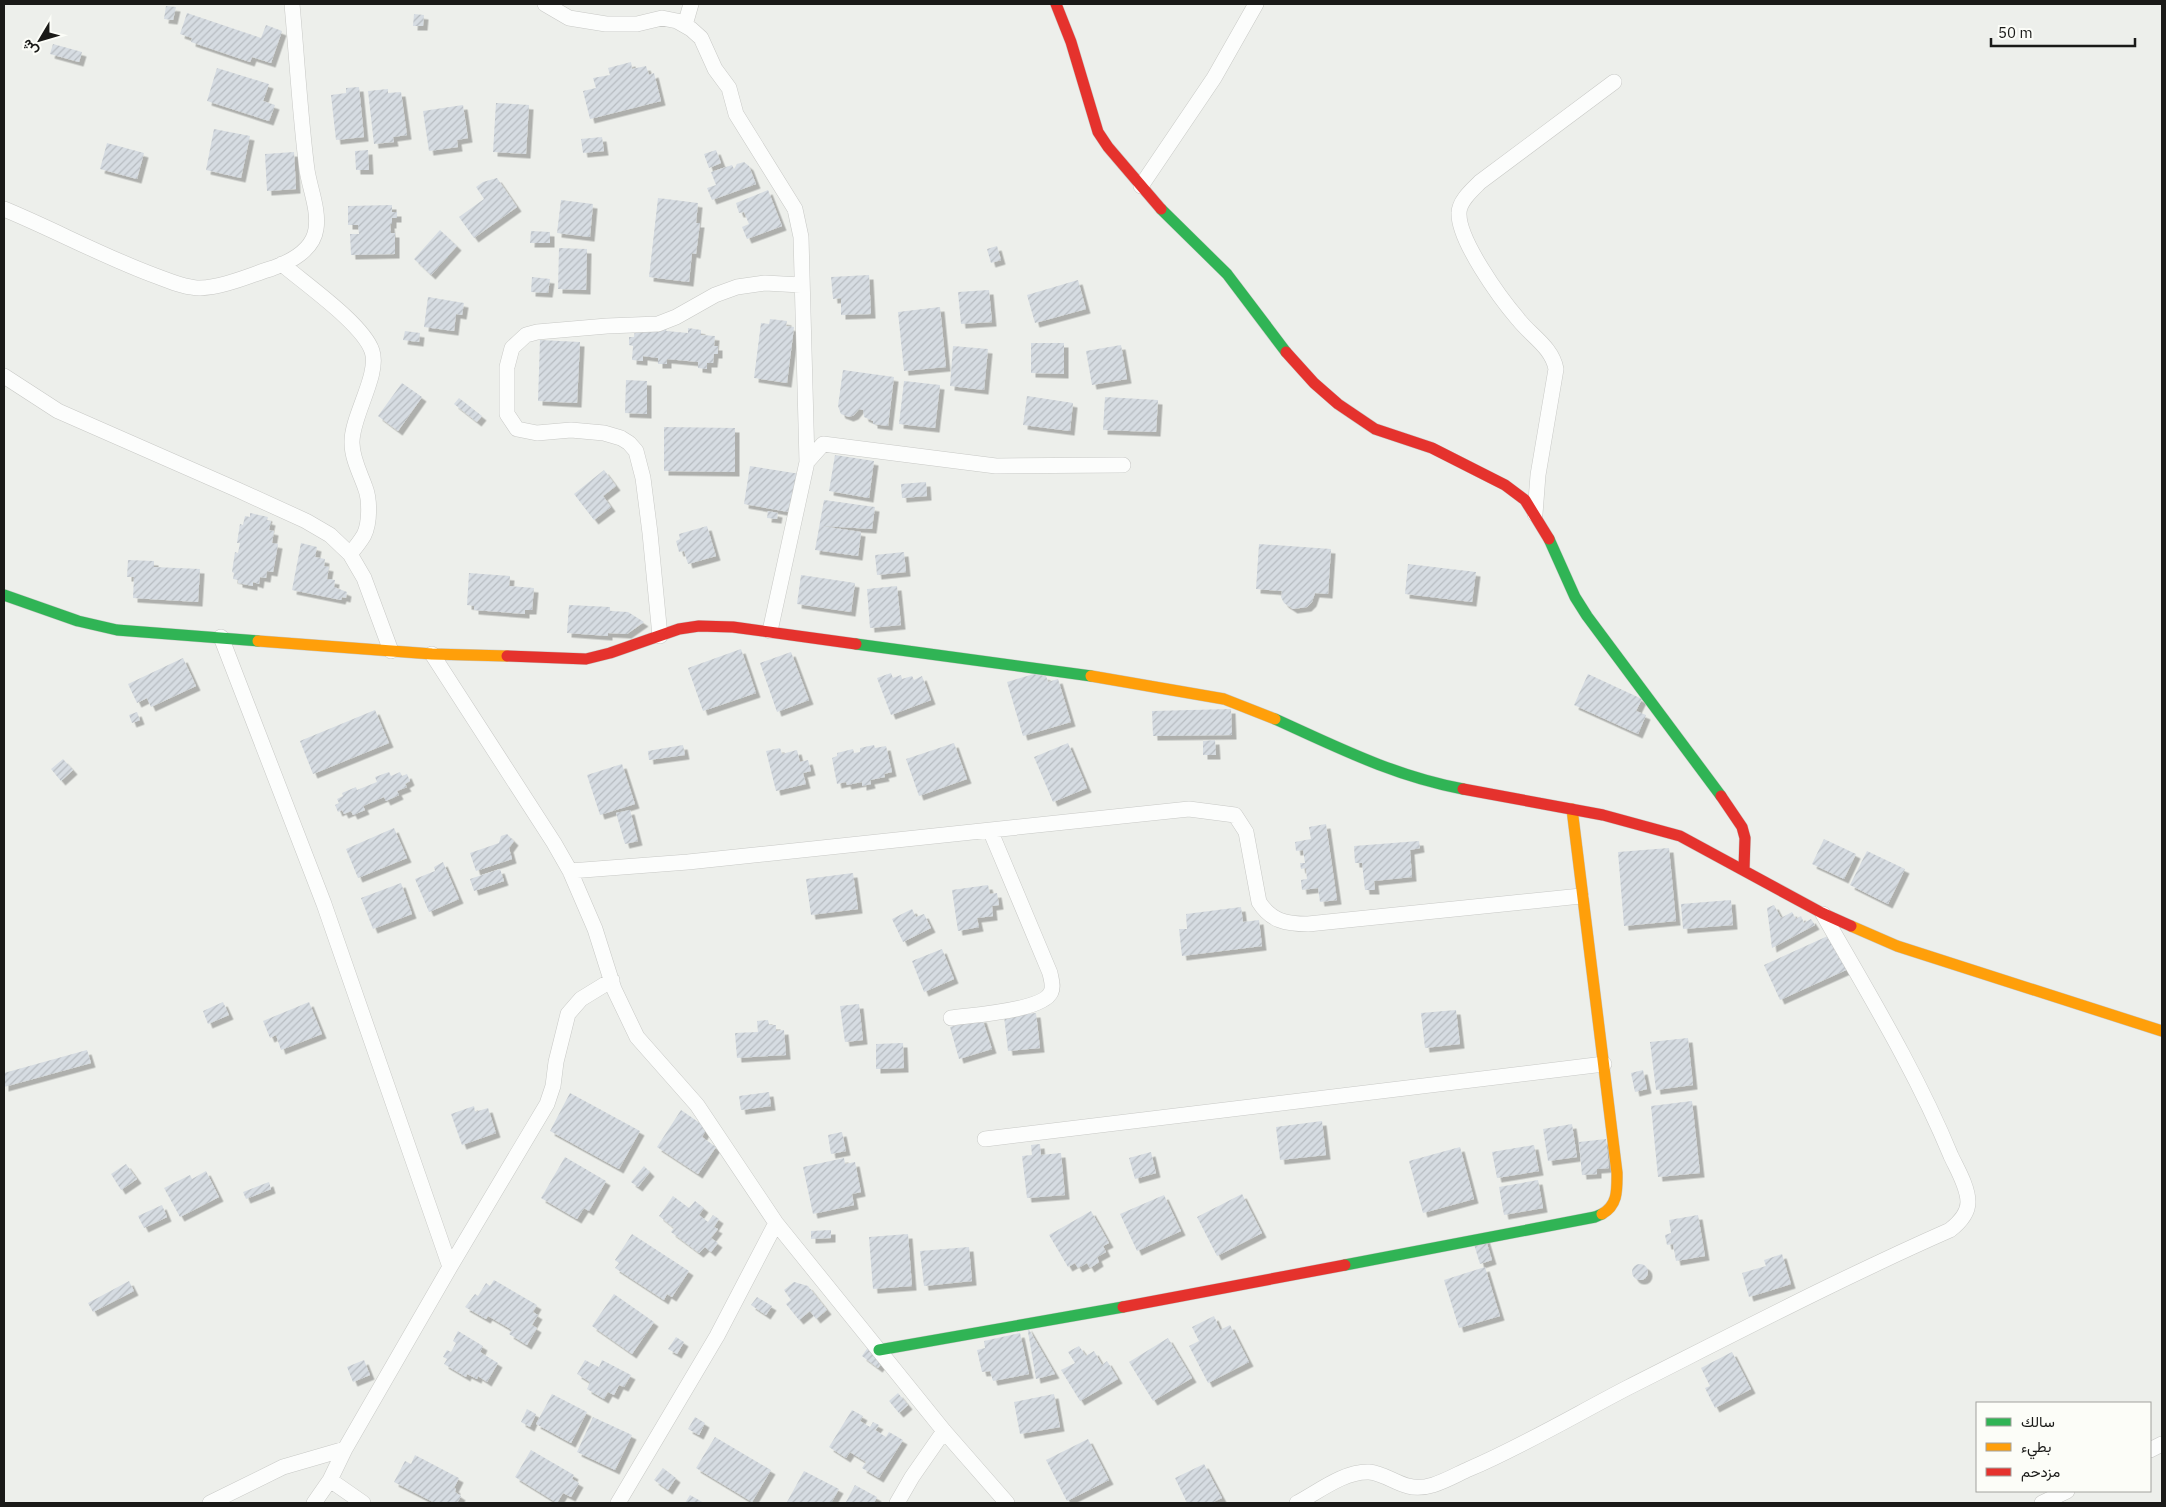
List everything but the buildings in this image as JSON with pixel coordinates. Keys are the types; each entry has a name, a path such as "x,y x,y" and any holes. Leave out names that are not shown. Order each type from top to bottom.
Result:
{"street":[{"path":"4,209 141,270 183,286 198,288 215,286 282,264 302,253 312,242 316,230 316,215 308,170 292,4"},
{"path":"545,4 569,18 606,24 637,24 662,18 677,21 701,38 715,69 729,88 736,114 796,208 801,237 807,462 770,631"},
{"path":"685,25 691,4"},
{"path":"1056,4 1071,42 1098,132 1108,147 1167,216 1227,274 1282,347 1314,383 1338,404 1375,429 1432,448 1505,485 1525,500 1546,533 1586,616 1707,775 1742,828 1745,838 1744,869"},
{"path":"1141,186 1214,78 1256,4"},
{"path":"1535,514 1538,475 1556,369 1554,360 1550,353 1518,320 1481,268 1462,229 1459,212 1466,197 1480,182 1614,82"},
{"path":"282,264 336,308 366,339 372,352 371,378 358,414 352,442 355,461 366,490 368,516 364,534 350,554"},
{"path":"660,636 643,478 636,451 621,438 604,433 571,430 537,433 517,429 507,414 509,354 518,341 526,335 538,332 658,324 676,318 715,295 737,287 766,283 801,285"},
{"path":"4,376 58,410 306,521 330,535 350,554 364,578 391,651"},
{"path":"807,462 823,444 996,466 1123,465"},
{"path":"4,595 78,621 145,633 221,637 432,654 586,658 609,655 680,629 702,626 770,631 1113,679 1224,699 1265,714 1406,776 1431,783 1630,822 1680,836 1822,912 1897,946 2162,1031"},
{"path":"221,637 324,904 450,1267"},
{"path":"432,654 554,843 570,872 595,929 625,1016 636,1037 697,1105 776,1223 944,1432 1008,1503"},
{"path":"570,872 688,862 1189,809 1235,815 1246,832 1260,902 1264,910 1275,919 1287,924 1308,924 1581,896"},
{"path":"879,1350 1123,1307 1595,1217 1608,1212 1614,1205 1617,1173 1581,896 1572,810"},
{"path":"951,1018 1022,1008 1038,1003 1048,997 1052,989 1050,973 990,830"},
{"path":"1297,1503 1336,1482 1360,1473 1369,1472 1383,1475 1408,1486 1418,1488 1430,1486 1472,1468 1692,1355 1950,1230 1958,1224 1966,1213 1968,1202 1945,1142 1903,1052 1822,912"},
{"path":"314,1503 330,1480 345,1449 450,1267 547,1104 553,1086 556,1062 568,1014 581,999 612,980"},
{"path":"985,1139 1604,1064"},
{"path":"618,1503 717,1336 776,1223"},
{"path":"897,1503 912,1477 944,1432"},
{"path":"210,1503 283,1467 345,1449"},
{"path":"330,1480 362,1503"},
{"path":"2042,1503 2065,1492"}],"traffic: fast":[{"path":"1161,209 1227,274 1286,352"},
{"path":"1549,539 1575,597 1587,616 1721,796"},
{"path":"4,595 78,621 117,630 258,641"},
{"path":"856,644 1091,676"},
{"path":"1275,719 1390,769 1463,789"},
{"path":"1345,1265 1595,1217 1602,1214"},
{"path":"879,1350 1123,1307"}],"traffic: slow":[{"path":"258,641 432,654 507,656"},
{"path":"1091,676 1224,699 1275,719"},
{"path":"1572,809 1617,1173 1614,1202 1602,1214"},
{"path":"1851,926 1897,946 2162,1031"}],"traffic: jam":[{"path":"1056,4 1071,42 1098,132 1108,147 1161,209"},
{"path":"1286,352 1314,383 1338,404 1375,429 1432,448 1505,485 1525,500 1549,539"},
{"path":"507,656 586,659 610,653 679,629 699,626 733,627 856,644"},
{"path":"1463,789 1603,815 1680,836 1822,913 1851,926"},
{"path":"1721,796 1742,827 1745,838 1744,869"},
{"path":"1123,1307 1345,1265"}]}
